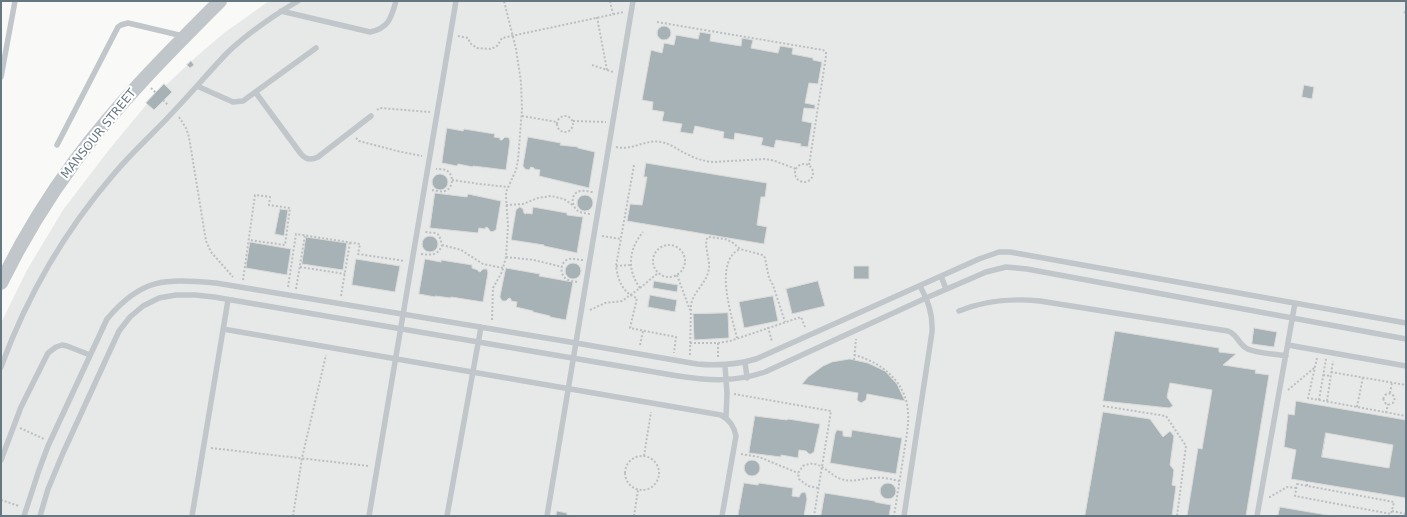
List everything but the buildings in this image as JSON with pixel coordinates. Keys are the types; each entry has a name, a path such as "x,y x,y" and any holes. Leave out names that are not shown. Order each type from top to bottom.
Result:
{"street":[{"name":"MANSOUR STREET","path":"1,283 34,222 75,160 123,103 220,1"}],"lane":[{"path":"1,77 15,1"},
{"path":"1,367 13,335 46,268 71,228 114,174 227,53 262,24 298,1"},
{"path":"281,11 370,32 377,30 388,23 396,1"},
{"path":"369,516 456,1"},
{"path":"547,516 633,1"},
{"path":"57,145 118,27 124,23 128,23 185,37"},
{"path":"197,86 233,102 243,101 316,48"},
{"path":"256,93 301,154 307,158 314,159 318,157 371,116"},
{"path":"24,516 50,442 107,319 119,304 134,293 152,284 173,280 216,283 242,287 690,363 718,366 744,362 775,351 941,276 989,255 1000,252 1010,252 1406,323"},
{"path":"40,516 55,471 119,331 130,317 143,306 159,298 176,295 195,295 228,300 702,380 747,378 774,368 926,298 996,268 1017,267 1406,339"},
{"path":"941,276 946,289"},
{"path":"904,516 931,340 931,314 920,286"},
{"path":"959,311 978,304 999,300 1019,299 1040,301 1228,331 1235,334 1242,346 1249,350 1286,356"},
{"path":"192,516 228,300"},
{"path":"1257,516 1295,303"},
{"path":"447,516 480,327"},
{"path":"223,329 715,413 726,417 731,422 736,436 722,516"},
{"path":"1,460 14,425 45,357 52,349 62,345 90,355"},
{"path":"1288,345 1406,366"},
{"path":"744,362 747,378"},
{"path":"725,366 727,380 726,417"}],"path":[{"path":"491,329 493,288 503,268 506,257 508,226 506,197 518,160 522,116 521,82 516,49 504,1"},
{"path":"610,1 613,14"},
{"path":"450,35 466,37 474,46 491,49 497,46 502,38 631,11"},
{"path":"597,17 608,70"},
{"path":"657,22 823,50 826,52 809,165"},
{"path":"592,65 621,74"},
{"path":"163,100 182,119 190,137 204,236 207,246 242,287"},
{"path":"371,116 380,108 437,113"},
{"path":"522,116 557,122"},
{"path":"563,116 569,116 573,121 573,127 565,132 559,129 557,122 563,116"},
{"path":"573,121 613,122"},
{"path":"351,132 360,142 430,157"},
{"path":"609,145 628,148 649,142 662,142 674,146 688,155 705,161 713,162 766,159 796,169"},
{"path":"802,164 809,165 813,169 814,173 810,180 806,182 798,180 796,177 796,169 802,164"},
{"path":"634,165 616,266 622,287 637,298 630,328 676,337 673,360"},
{"path":"424,189 444,191 450,187 452,180 451,176 446,170 428,168"},
{"path":"452,180 508,187"},
{"path":"574,206 574,196 579,191 582,190 601,194"},
{"path":"242,287 255,195 270,197 269,205 290,208 285,245 249,240"},
{"path":"506,205 523,204 538,198 551,196 564,199 582,213 597,215"},
{"path":"414,252 433,255 439,251 442,245 441,238 435,233 417,231"},
{"path":"640,288 633,275 631,265 634,245 643,232"},
{"path":"287,295 296,234 360,244 358,254 412,262"},
{"path":"295,296 305,235"},
{"path":"594,235 621,239"},
{"path":"690,363 690,310 693,298 702,286 708,274 709,261 705,242 708,237 725,239 732,242 740,249 761,253 765,258 769,278 785,322"},
{"path":"340,304 350,242"},
{"path":"442,245 461,250 483,264 503,268"},
{"path":"675,246 681,251 685,258 684,266 677,276 667,277 658,273 653,263 654,255 659,249 675,246"},
{"path":"738,338 728,299 726,284 729,258 734,252 740,249"},
{"path":"506,257 534,260 562,267"},
{"path":"586,283 568,280 562,274 562,267 564,263 570,259 590,262"},
{"path":"616,266 631,265"},
{"path":"300,267 345,274"},
{"path":"581,312 596,308 605,303 622,301 658,273"},
{"path":"677,276 690,310"},
{"path":"690,343 718,343 738,338 801,317 808,336"},
{"path":"768,328 775,351"},
{"path":"854,360 857,330"},
{"path":"638,354 644,331"},
{"path":"718,343 718,366"},
{"path":"293,516 302,458 328,347"},
{"path":"1318,350 1308,398 1406,416"},
{"path":"1319,400 1328,352"},
{"path":"1327,402 1335,353"},
{"path":"854,355 872,361 889,372 900,386 905,398 908,412 908,422 894,516"},
{"path":"1278,398 1314,368"},
{"path":"1332,372 1406,385"},
{"path":"1324,375 1331,376"},
{"path":"1357,407 1363,378"},
{"path":"1390,393 1392,383"},
{"path":"727,393 831,411 814,516"},
{"path":"1388,404 1384,400 1384,397 1387,393 1390,393"},
{"path":"1388,404 1394,400 1394,397 1390,393"},
{"path":"644,456 652,402"},
{"path":"1386,413 1388,404"},
{"path":"1103,406 1166,416 1176,430 1186,446 1177,516"},
{"path":"14,425 50,442"},
{"path":"204,447 377,467"},
{"path":"734,454 759,457 798,473"},
{"path":"644,456 649,458 657,465 659,475 658,481 651,488 646,490 638,490 627,482 625,471 626,466 634,458 644,456"},
{"path":"818,488 804,484 799,479 798,473 801,467 805,464 822,465 834,475 848,481 883,478 899,481"},
{"path":"1307,481 1307,486"},
{"path":"1297,484 1394,502 1391,514 1295,496 1296,488 1297,484"},
{"path":"1270,497 1287,487 1296,488"},
{"path":"634,516 638,490"},
{"path":"1,500 26,508"},
{"path":"1392,511 1406,514"}],"shaded area":[{"path":"269,1 1406,1 1406,516 1,516 1,323 27,270 63,210 108,151 147,104 146,103 164,84 166,85 224,33"}]}
